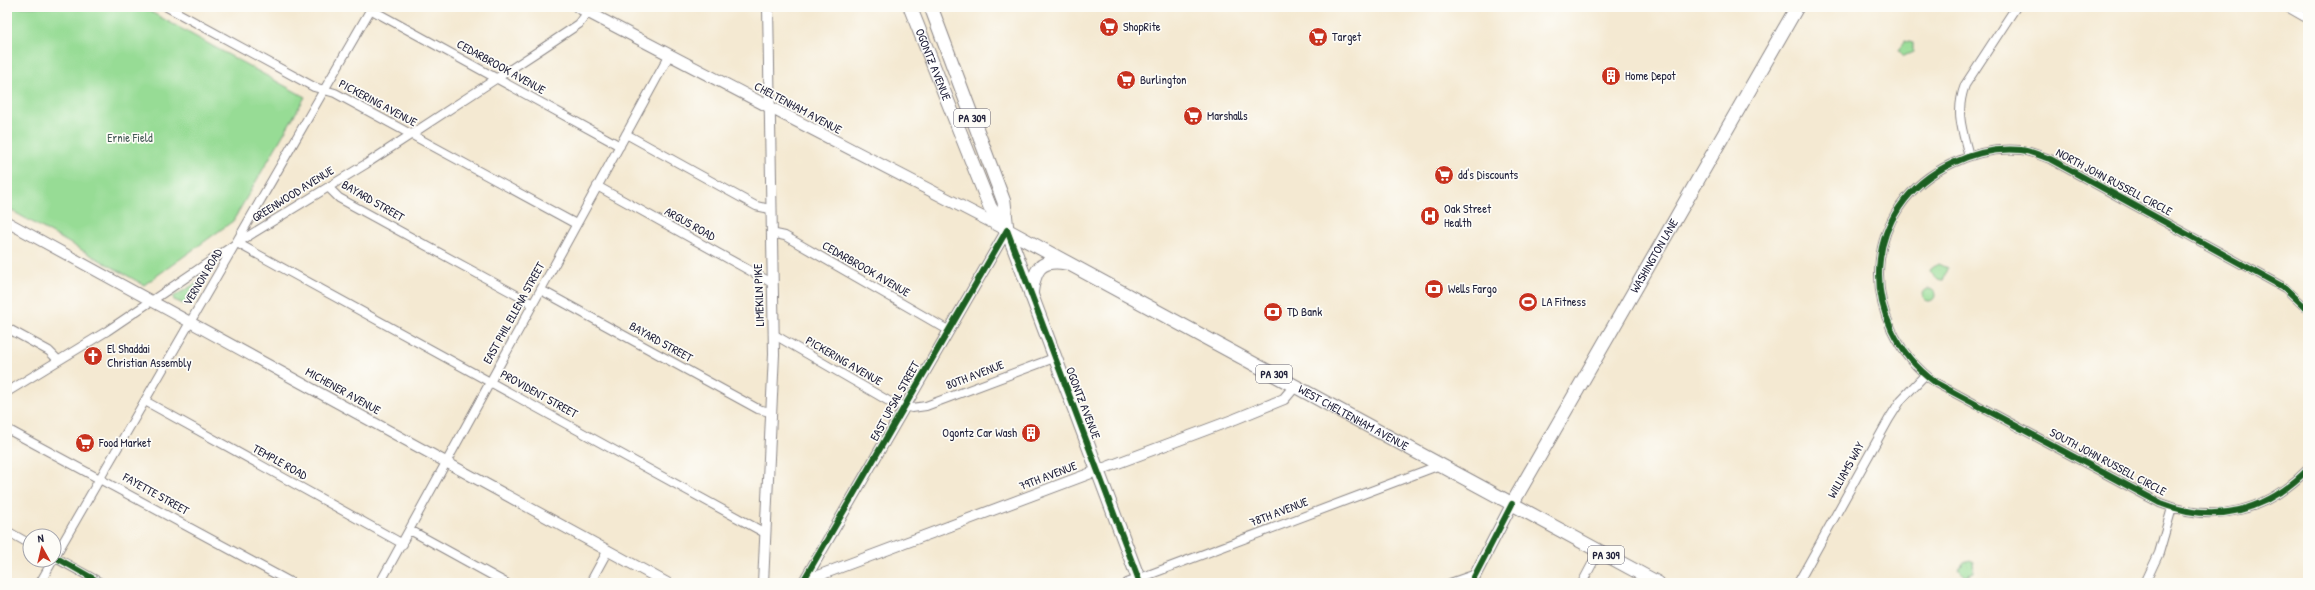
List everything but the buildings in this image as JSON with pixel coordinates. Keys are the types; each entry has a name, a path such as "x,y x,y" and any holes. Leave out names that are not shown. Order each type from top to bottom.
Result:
{"main road":[{"name":"OGONTZ AVENUE","path":"910,7 990,207 1007,230"},
{"name":"OGONTZ AVENUE","path":"931,7 1004,202 1007,230 1097,471 1135,582"},
{"name":"WASHINGTON LANE","path":"1512,504 1796,7"},
{"name":"CHELTENHAM AVENUE","path":"583,10 670,54 769,109 1007,230"},
{"name":"WEST CHELTENHAM AVENUE","path":"1007,230 1658,583"},
{"path":"1030,295 1034,274 1037,269 1050,262 1066,263"},
{"path":"1474,579 1512,504"}],"street":[{"name":"PICKERING AVENUE","path":"167,7 314,87 335,93 576,224"},
{"name":"LIMEKILN PIKE","path":"762,582 766,533 773,334 768,7"},
{"path":"1969,156 1958,114 1960,99 1965,85 2016,7"},
{"path":"2287,7 2308,19"},
{"name":"VERNON ROAD","path":"62,544 190,321 237,243 371,8"},
{"name":"CEDARBROOK AVENUE","path":"371,8 496,79 620,146"},
{"name":"GREENWOOD AVENUE","path":"7,392 107,331 237,243 328,187 579,24 583,10"},
{"name":"EAST PHIL ELLENA STREET","path":"380,583 403,544 490,381 670,54"},
{"path":"626,134 756,206 770,209"},
{"name":"NORTH JOHN RUSSELL CIRCLE","path":"1925,375 1905,352 1888,326 1879,295 1878,265 1883,242 1899,206 1918,185 1939,169 1969,156 1995,151 2022,150 2050,159 2285,288 2308,310"},
{"name":"ARGUS ROAD","path":"597,186 772,283"},
{"name":"BAYARD STREET","path":"328,187 340,198 532,304"},
{"name":"MICHENER AVENUE","path":"7,222 667,583"},
{"name":"EAST UPSAL STREET","path":"803,582 903,407 1007,230"},
{"name":"CEDARBROOK AVENUE","path":"771,233 786,236 948,330"},
{"name":"PROVIDENT STREET","path":"237,243 766,533"},
{"name":"BAYARD STREET","path":"540,290 758,409 770,412"},
{"path":"7,328 49,351 58,360"},
{"name":"PICKERING AVENUE","path":"773,334 892,403 903,407"},
{"name":"80TH AVENUE","path":"903,407 926,406 1054,358"},
{"name":"SOUTH JOHN RUSSELL CIRCLE","path":"1925,375 1936,383 2172,508 2201,513 2234,512 2267,502 2294,484 2308,469"},
{"name":"WILLIAMS WAY","path":"1798,583 1889,419 1901,400 1925,375"},
{"name":"79TH AVENUE","path":"803,582 1284,399 1295,386"},
{"name":"TEMPLE ROAD","path":"145,401 403,544"},
{"name":"FAYETTE STREET","path":"7,428 292,583"},
{"name":"78TH AVENUE","path":"1135,582 1440,464"},
{"path":"2145,583 2158,553 2172,508"},
{"path":"410,530 506,583"},
{"path":"7,531 22,539"},
{"path":"590,583 608,550"},
{"path":"1582,583 1599,551"},
{"path":"62,562 101,583"},
{"name":"VERNON ROAD","path":"40,583 48,568"},
{"path":"1450,583 1474,579"}],"green space":[{"name":"Ernie Field","path":"7,7 142,7 305,97 233,221 144,285 7,208"},
{"path":"1905,41 1913,43 1913,52 1904,56 1898,50"},
{"path":"1938,264 1947,268 1943,281 1938,280 1930,272 1931,269"},
{"path":"200,281 186,305 174,300 173,297"},
{"path":"1929,289 1933,291 1935,295 1933,299 1929,301 1925,299 1923,295 1925,291"},
{"path":"1970,560 1973,562 1974,572 1964,576 1959,569 1964,562"}],"cycle path":[{"path":"2308,310 2285,288 2050,159 2032,152 2021,150 1986,152 1969,156 1953,163 1922,182 1899,207 1885,236 1879,267 1881,299 1892,330 1910,358 1936,383 2160,503 2181,510 2201,513 2221,513 2240,510 2258,504 2275,495 2308,469"},
{"path":"1007,230 1140,583"},
{"path":"802,583 1007,230"},
{"path":"1471,583 1512,504"},
{"path":"62,561 101,583"}],"place":[{"name":"ShopRite","path":"1109,27"},
{"name":"Target","path":"1318,37"},
{"name":"Home Depot","path":"1611,76"},
{"name":"Burlington","path":"1126,80"},
{"name":"Marshalls","path":"1193,116"},
{"name":"dd's Discounts","path":"1444,175"},
{"name":"Oak Street Health","path":"1430,216"},
{"name":"Wells Fargo","path":"1434,289"},
{"name":"LA Fitness","path":"1528,302"},
{"name":"TD Bank","path":"1273,312"},
{"name":"El Shaddai Christian Assembly","path":"93,356"},
{"name":"Ogontz Car Wash","path":"1031,433"},
{"name":"Food Market","path":"85,443"}]}
